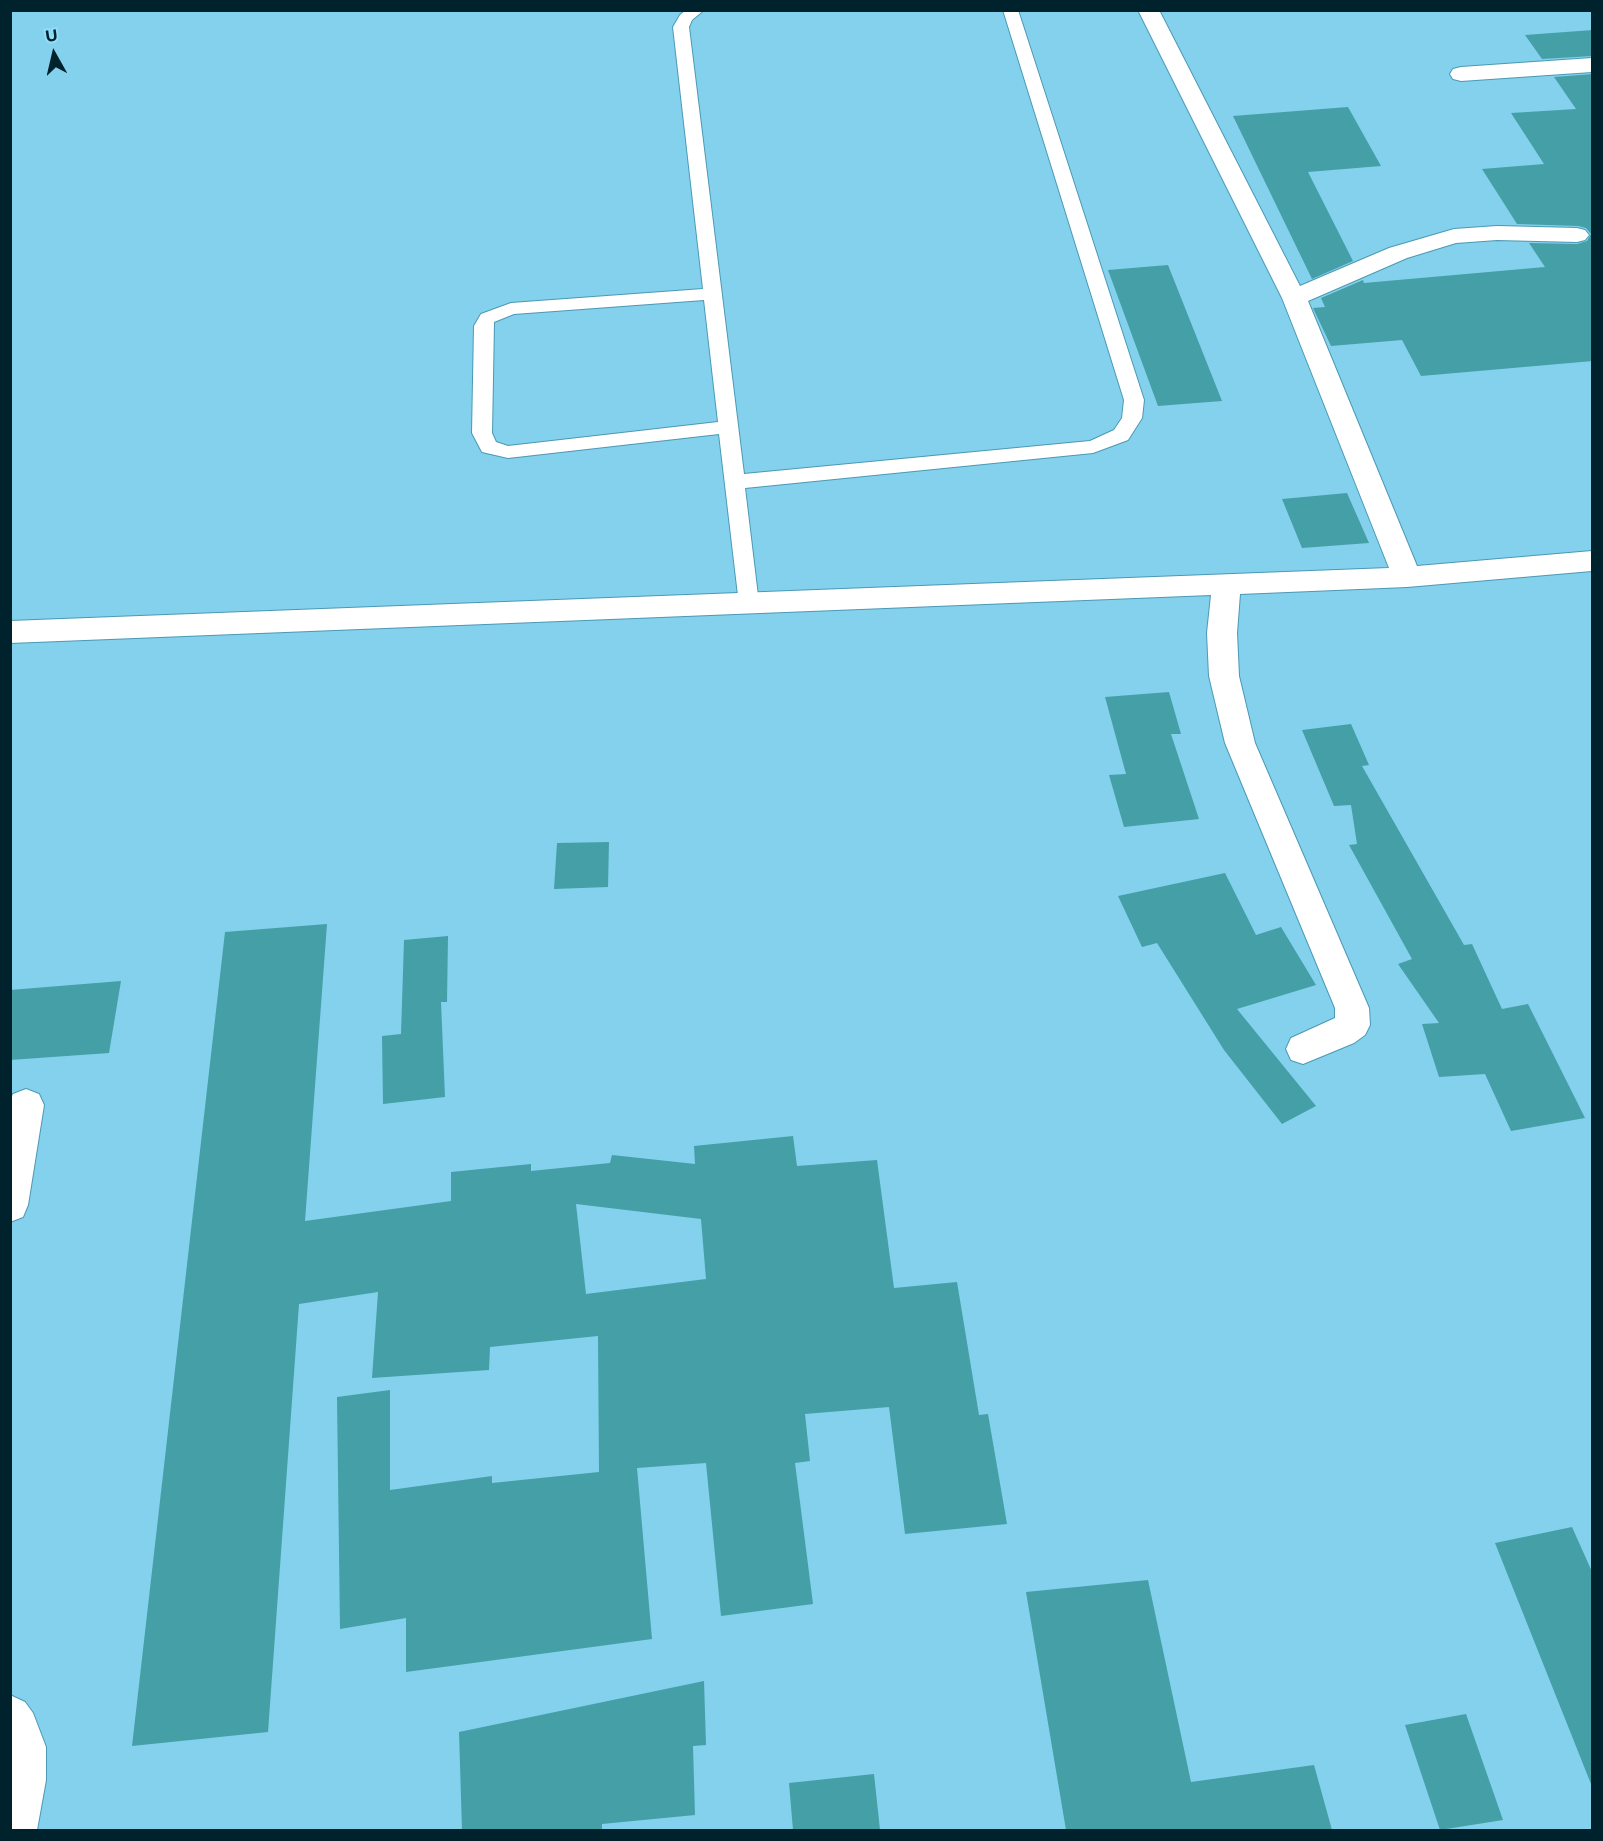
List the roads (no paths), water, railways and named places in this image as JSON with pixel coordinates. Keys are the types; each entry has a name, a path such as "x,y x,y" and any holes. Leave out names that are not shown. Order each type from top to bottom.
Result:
{"street":[{"path":"1148,10 1294,298 1407,577"},
{"path":"1461,74 1593,65"},
{"path":"1294,298 1398,253 1454,236 1497,233 1577,235"},
{"path":"10,632 1407,577 1593,561"},
{"path":"1226,584 1222,633 1224,676 1240,743 1352,1008 1353,1025 1342,1033 1303,1049"},
{"path":"10,1205 26,1105"},
{"path":"10,1717 18,1728 24,1747 24,1780 15,1830"}],"lane":[{"path":"697,10 685,18 681,27 749,604"},
{"path":"735,482 1093,447 1121,435 1132,418 1134,400 1010,10"},
{"path":"713,294 512,309 487,318 483,326 483,433 489,447 508,452 728,427"}]}
